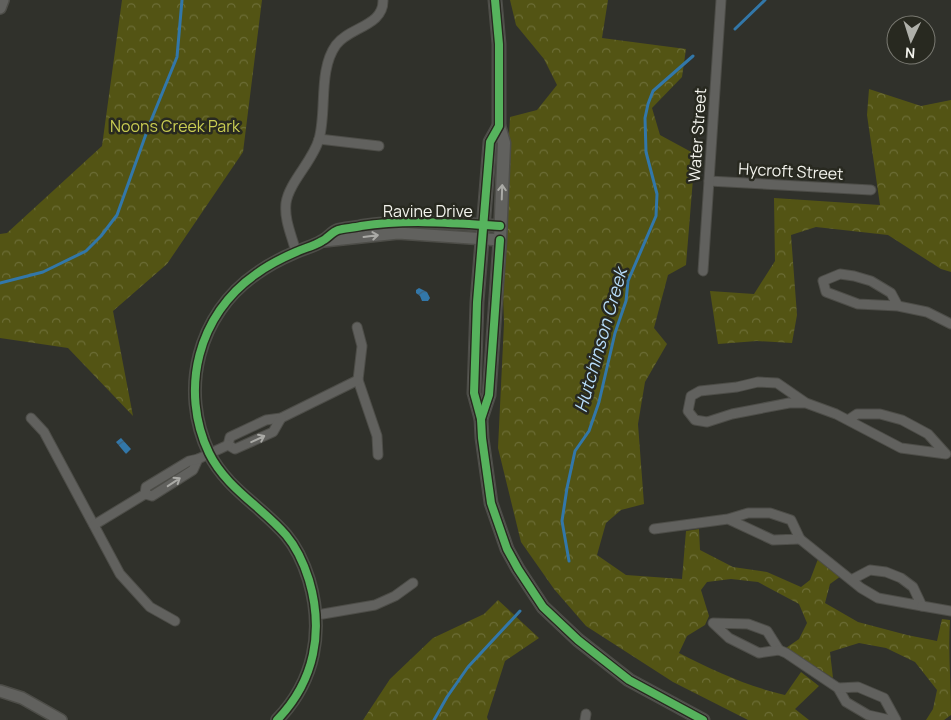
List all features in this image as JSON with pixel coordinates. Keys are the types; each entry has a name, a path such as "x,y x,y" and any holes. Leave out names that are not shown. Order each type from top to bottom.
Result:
{"main road":[{"path":"481,420 490,395 504,143 498,126 500,53 495,0"},
{"path":"498,126 490,142 477,302 474,393 481,420 491,503 508,549 518,569 543,607 610,667 646,690 703,720"}],"street":[{"path":"0,8 3,0"},
{"path":"296,252 286,218 287,198 306,167 319,139 326,74 331,54 336,44 350,32 378,17 383,8 383,0"},
{"name":"Water Street","path":"703,271 720,0"},
{"path":"378,17 386,22"},
{"path":"319,139 379,146"},
{"name":"Hycroft Street","path":"709,181 871,190"},
{"name":"Ravine Drive","path":"277,720 299,692 310,667 315,644 317,614 308,575 294,545 274,522 231,485 209,453 199,422 194,391 197,363 205,337 217,312 242,284 257,273 296,252 322,241 337,230 385,223 419,222 500,226"},
{"name":"Ravine Drive","path":"322,241 398,233 500,240"},
{"path":"898,306 891,293 871,281 840,274 823,281 826,292 858,304 898,306 927,312 951,324"},
{"path":"357,327 362,346 358,380 377,436 378,455"},
{"path":"228,445 230,437 266,420 282,418 358,380"},
{"path":"806,402 788,403 732,414 707,422 695,420 688,411 692,396 700,391 737,387 758,382 777,384 806,402 848,420 901,448 948,455"},
{"path":"848,420 857,414 880,414 902,420 928,434 948,455"},
{"path":"31,418 44,432 120,574 150,608 175,621"},
{"path":"228,445 235,449 273,432 282,418"},
{"path":"94,525 145,494 146,487 188,461 198,459 228,445"},
{"path":"654,528 728,519 748,513 770,513 791,520 800,540 851,580 878,598 951,611"},
{"path":"728,519 773,540 800,540"},
{"path":"851,580 870,570 886,572 902,578 913,587 922,606"},
{"path":"317,614 375,605 395,596 414,583"},
{"path":"779,650 767,631 748,624 714,623 729,638 759,653 779,650 786,653 838,688 846,702 868,715 890,720"},
{"path":"838,688 858,687 884,698 896,720"},
{"path":"0,692 22,698 61,720"}],"green space":[{"name":"Noons Creek Park","path":"122,0 262,0 243,152 167,264 113,311 133,416 68,348 0,338 0,234 7,233 102,146"},
{"path":"510,0 608,0 602,38 686,49 682,77 652,108 660,135 695,154 686,265 668,275 654,328 667,344 645,382 638,424 644,504 621,510 606,523 597,555 626,575 682,579 686,531 699,529 700,550 733,567 767,572 801,587 810,580 818,559 841,576 830,584 825,603 858,622 937,641 942,619 950,620 951,715 944,720 926,720 933,709 937,690 915,662 886,648 859,643 830,652 833,678 786,648 799,639 807,623 799,604 758,582 731,579 707,582 701,590 709,616 705,625 687,636 679,653 756,687 785,695 801,672 819,686 795,709 809,720 748,720 673,682 586,626 554,589 521,542 498,448 504,323 502,266 510,117 537,110 557,85 544,59 516,25"},
{"path":"869,89 921,106 951,100 951,272 941,269 888,235 816,227 791,235 797,315 792,343 757,341 718,344 710,291 754,294 775,261 774,198 880,205 867,115"},
{"path":"498,600 539,638 505,661 487,717 488,720 363,720 390,679 433,638 484,614"}],"water":[{"path":"419,288 427,292 430,298 428,301 422,301 416,293 416,290"},
{"path":"121,438 131,449 126,454 116,442"}],"waterway":[{"path":"0,283 43,272 86,251 101,236 117,215 150,123 177,57 182,0"},
{"name":"Hutchinson Creek","path":"735,29 765,0"},
{"name":"Hutchinson Creek","path":"569,561 562,521 575,451 589,431 599,402 615,333 626,301 628,281 656,216 657,194 646,152 645,118 648,104 653,91 693,56"},
{"name":"Hutchinson Creek","path":"434,720 468,667 520,611"}],"cycle path":[{"path":"495,0 499,44 499,126 490,142 477,302 474,393 481,419 491,503 507,549 543,607 578,640 629,680 703,720"},
{"path":"277,720 290,705 308,672 315,636 316,618 313,599 305,568 290,540 225,477 209,453 200,429 195,379 200,355 208,332 220,310 236,291 256,274 280,259 319,243 338,230 378,224 413,222 500,226"},
{"path":"481,419 489,395 500,240"}]}
